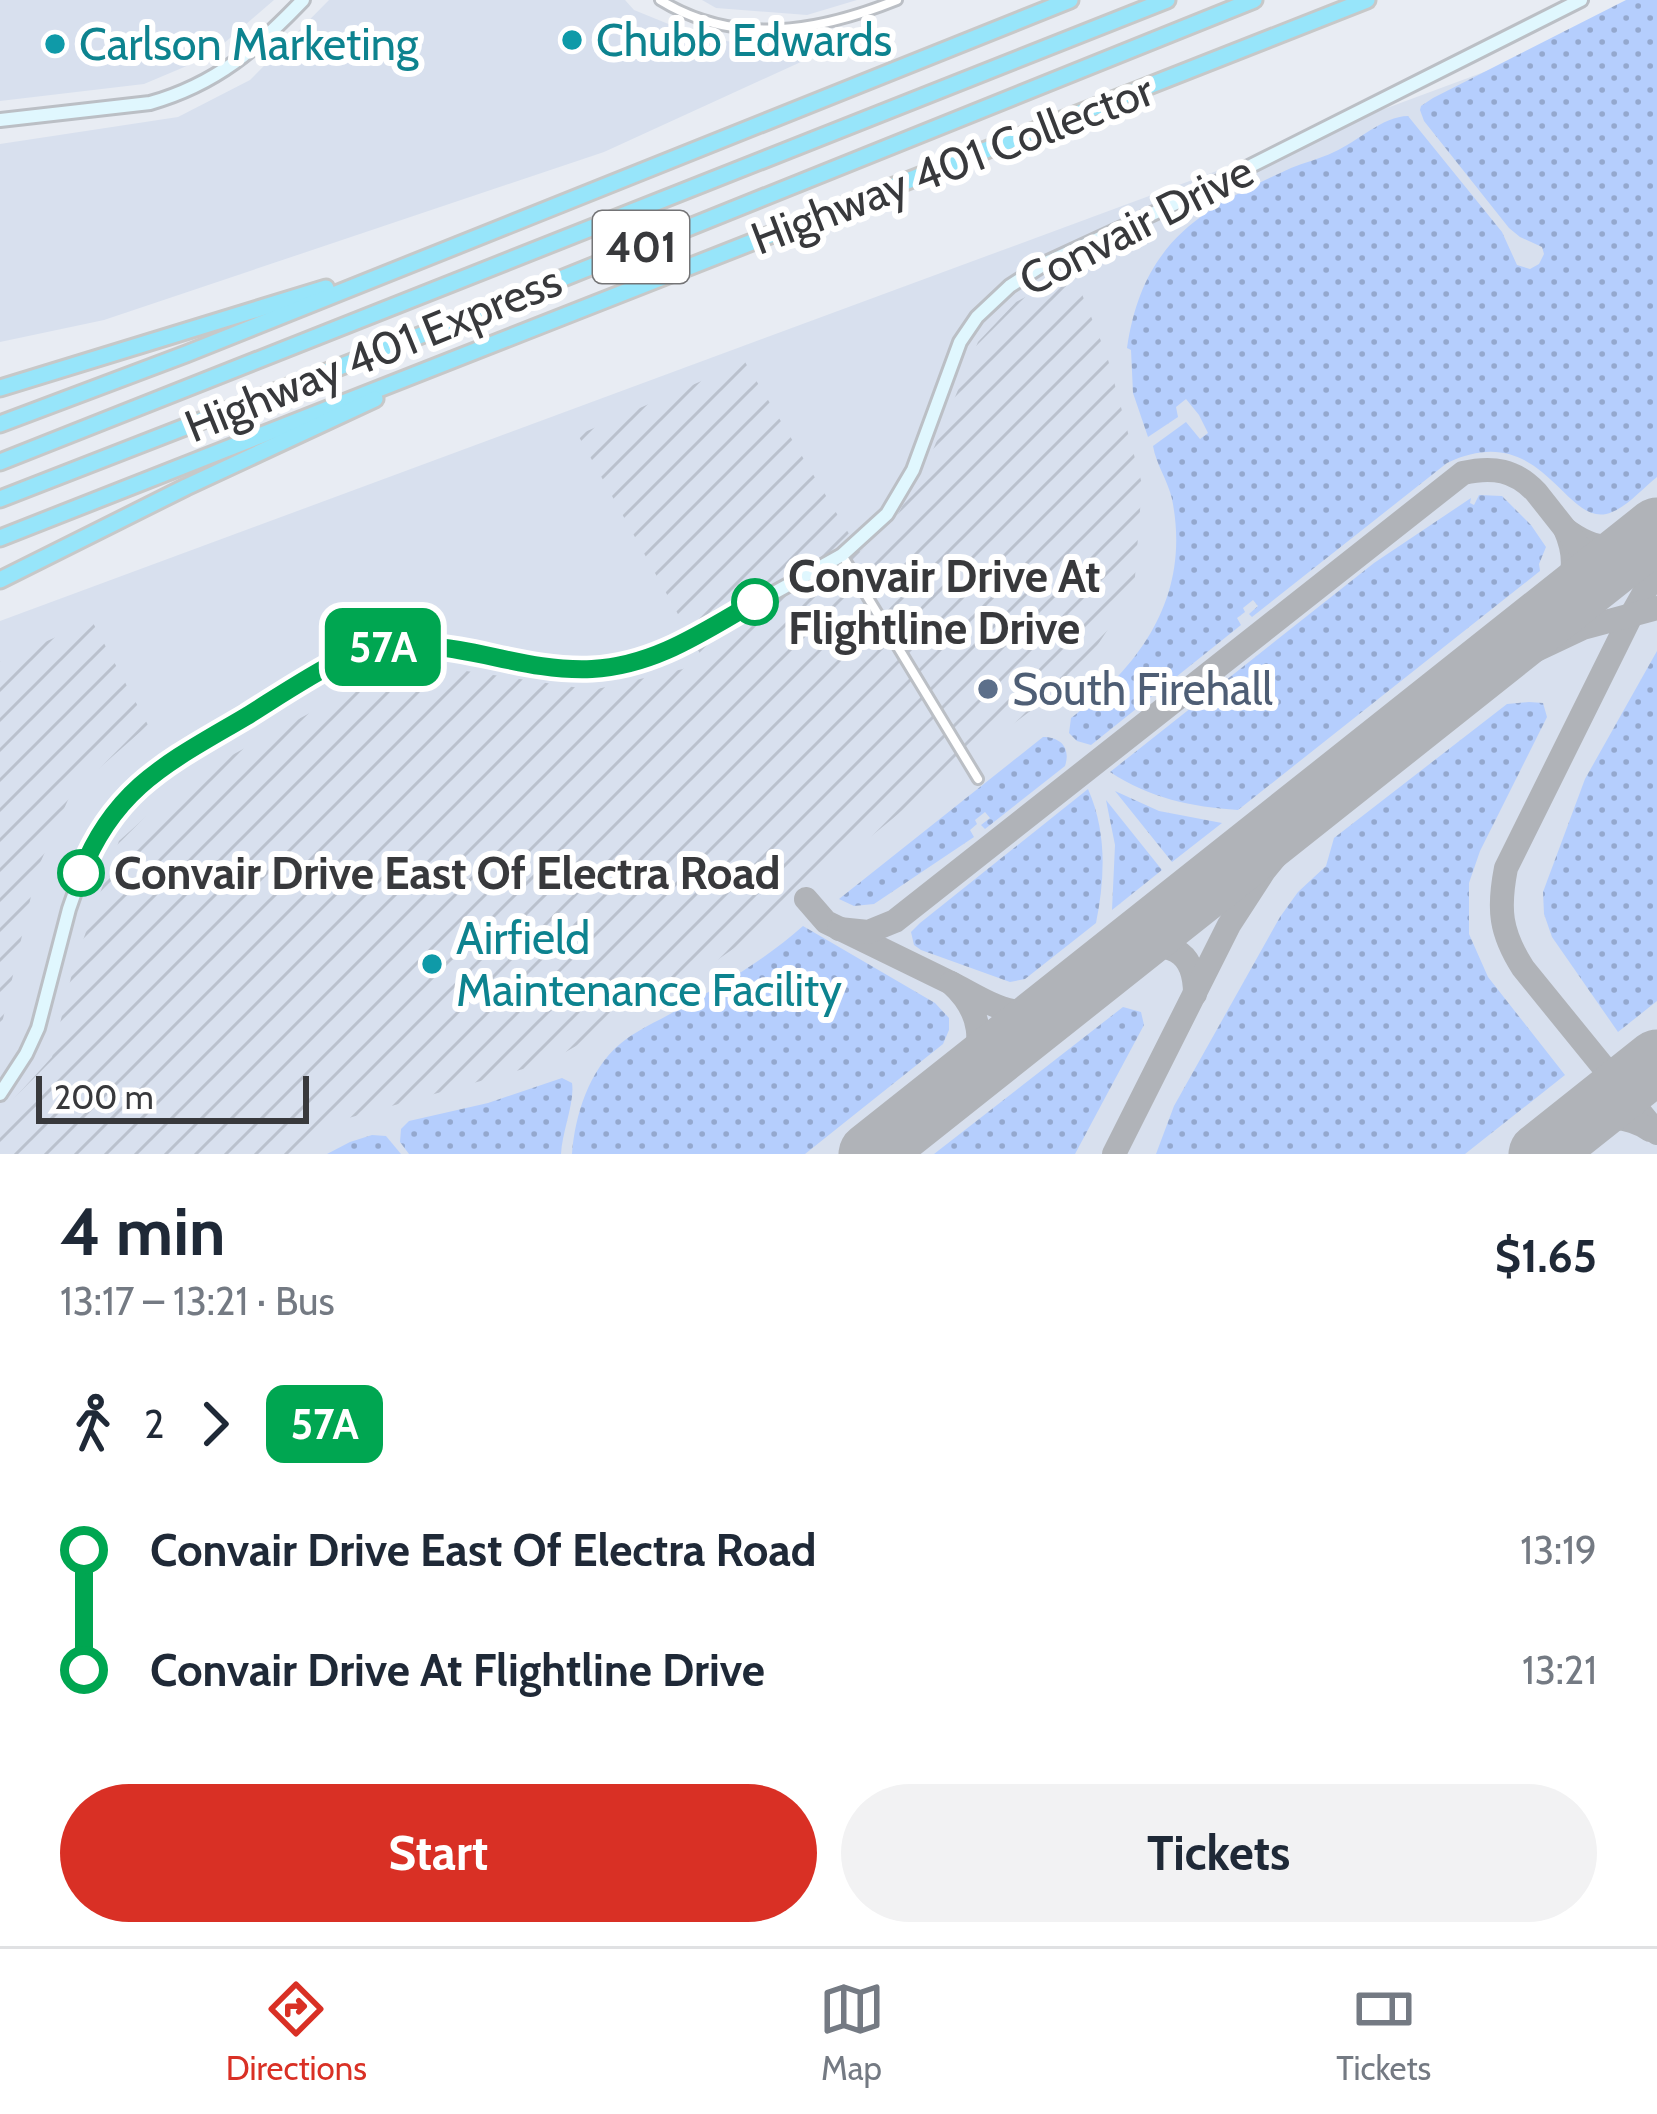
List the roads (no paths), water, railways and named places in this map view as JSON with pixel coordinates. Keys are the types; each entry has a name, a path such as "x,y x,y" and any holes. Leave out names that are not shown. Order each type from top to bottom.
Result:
{"highway":[{"name":"401","path":"0,424 187,354 1070,0"},
{"name":"Highway 401 Express","path":"0,462 1167,0"},
{"name":"Highway 401 Express","path":"0,501 1253,0"},
{"name":"Highway 401 Collector","path":"0,538 1367,0"},
{"path":"0,388 398,268"},
{"path":"0,580 458,358"}],"street":[{"path":"0,120 150,104 174,97 235,65 303,0"},
{"path":"660,0 710,21 768,30 833,23 897,0"},
{"name":"Convair Drive","path":"0,1094 38,1028 90,848 133,790 187,752 358,653 426,644 575,669 622,666 675,648 842,555 887,514 913,470 960,342 977,317 1010,286 1046,263 1581,0"},
{"path":"842,555 978,779"}],"place":[{"name":"Chubb Edwards","path":"572,40"},
{"name":"Carlson Marketing","path":"55,44"},
{"name":"Convair Drive At Flightline Drive","path":"755,602"},
{"name":"South Firehall","path":"988,689"},
{"name":"Convair Drive East Of Electra Road","path":"81,873"},
{"name":"Airfield Maintenance Facility","path":"432,964"}]}
